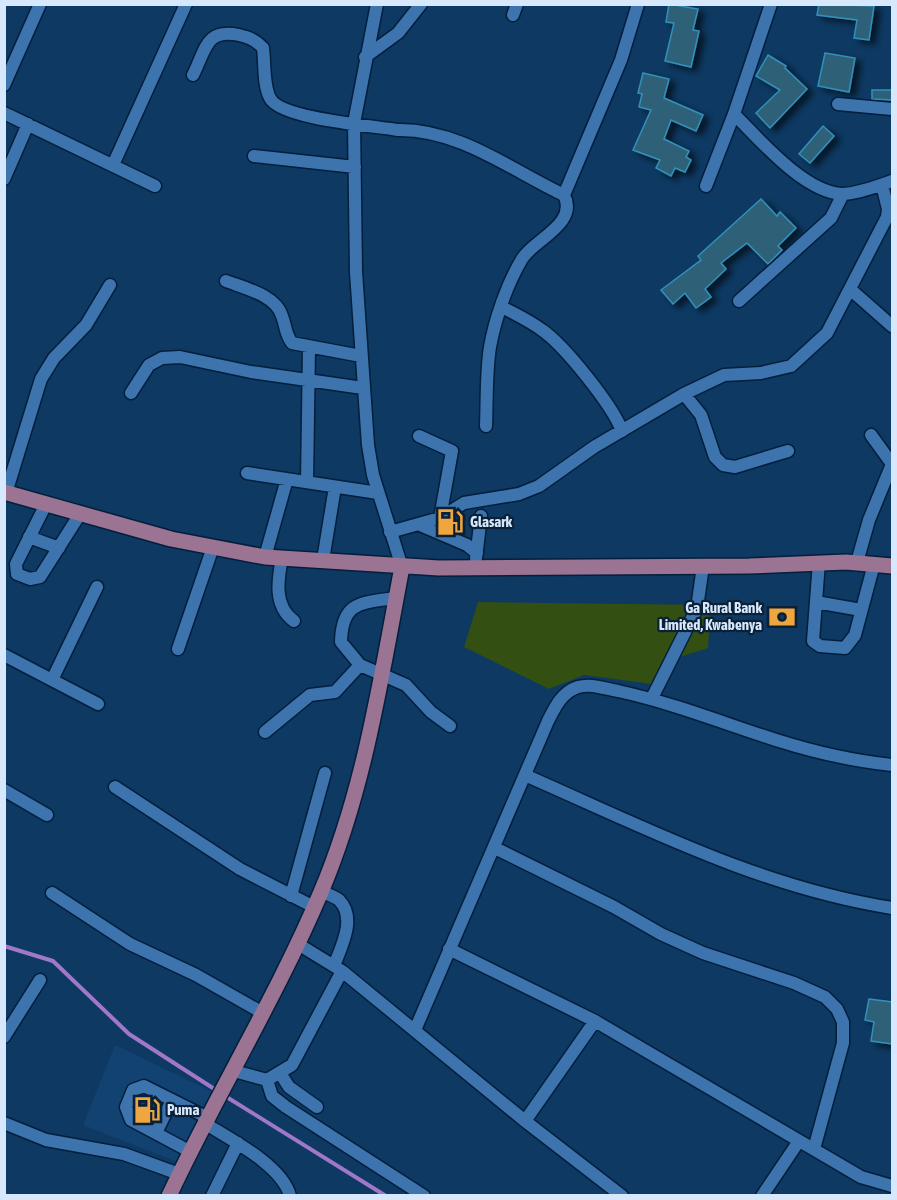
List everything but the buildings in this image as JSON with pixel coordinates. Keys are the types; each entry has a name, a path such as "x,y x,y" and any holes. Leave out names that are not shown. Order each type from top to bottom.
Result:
{"main road":[{"path":"5,493 213,547 266,557 402,567 476,560 704,566 857,562 892,567"},
{"path":"169,1196 298,944 321,891 356,791 382,677 402,567"}],"street":[{"path":"4,85 40,4"},
{"path":"113,165 186,4"},
{"path":"377,4 354,123 356,272 368,446 378,493 402,567"},
{"path":"365,57 398,33 421,4"},
{"path":"564,195 621,60 638,4"},
{"path":"706,186 734,114 771,4"},
{"path":"193,75 215,34 223,31 247,36 263,48 269,97 274,105 297,114 413,130 459,141 564,195 568,202 561,221 522,259 501,307 490,347 486,426"},
{"path":"838,104 892,109"},
{"path":"4,113 155,186"},
{"path":"390,532 440,518 464,503 519,494 539,486 594,447 684,394 724,375 761,373 791,366 823,338 887,217 887,183 843,194 809,181 778,158 734,114"},
{"path":"4,179 28,124"},
{"path":"254,156 355,167"},
{"path":"739,301 831,218 843,194"},
{"path":"226,281 264,297 276,305 282,314 286,336 292,343 361,356"},
{"path":"5,493 42,379 54,358 86,325 110,285"},
{"path":"850,289 892,327"},
{"path":"501,307 544,330 565,351 613,410 622,431"},
{"path":"307,482 309,348"},
{"path":"131,393 149,365 162,358 180,357 251,372 363,388"},
{"path":"684,394 701,415 715,457 723,465 735,467 788,451"},
{"path":"857,562 869,520 890,476 892,464 890,451 871,435"},
{"path":"419,436 452,451 440,518"},
{"path":"247,474 378,493"},
{"path":"266,557 287,480"},
{"path":"322,560 335,487"},
{"path":"46,504 15,570 17,574 30,579 40,577 81,514"},
{"path":"476,560 481,516"},
{"path":"417,524 467,545 476,560"},
{"path":"29,537 59,548"},
{"path":"178,650 213,547"},
{"path":"282,557 278,577 280,601 284,614 294,621"},
{"path":"819,562 812,638 820,646 847,646 855,635 874,564"},
{"path":"652,698 697,608 704,566"},
{"path":"52,680 97,587"},
{"path":"396,598 358,603 347,612 341,624 341,642 360,666 406,685 431,711 450,726"},
{"path":"816,602 861,610"},
{"path":"4,654 98,704"},
{"path":"265,732 310,695 335,692 360,666"},
{"path":"415,1030 548,721 567,692 589,686 652,698 692,709 787,743 837,757 892,765"},
{"path":"291,896 325,773"},
{"path":"526,776 744,871 849,900 892,908"},
{"path":"115,788 240,869 314,907"},
{"path":"4,790 47,815"},
{"path":"495,848 614,907 661,934 703,953 794,983 825,998 837,1009 843,1022 843,1043 814,1149"},
{"path":"232,1075 267,1080 292,1065 338,968 347,932 345,914 339,901 321,891"},
{"path":"52,893 130,944 196,975 263,1013"},
{"path":"298,944 338,968 525,1121 622,1196"},
{"path":"449,949 595,1021 861,1177 892,1186"},
{"path":"4,1037 40,980"},
{"path":"525,1121 595,1021"},
{"path":"280,1072 289,1087 316,1107"},
{"path":"267,1080 272,1096 286,1107 424,1196"},
{"path":"191,1152 130,1120 126,1107 133,1090 144,1086 210,1116 278,1176 288,1187 290,1196"},
{"path":"156,1133 172,1100"},
{"path":"4,1123 46,1140 124,1154 179,1174"},
{"path":"762,1196 799,1141"},
{"path":"212,1196 238,1143"}],"shaded area":[{"path":"115,1045 215,1093 177,1162 83,1125"}],"green space":[{"path":"478,602 711,605 708,648 667,661 652,684 584,675 549,689 464,647"}],"waterway":[{"path":"4,946 53,961 129,1034 219,1092"},
{"path":"225,1096 386,1196"}],"place":[{"name":"Glasark","path":"450,522"},
{"name":"Ga Rural Bank Limited, Kwabenya","path":"782,617"},
{"name":"Puma","path":"147,1110"}]}
